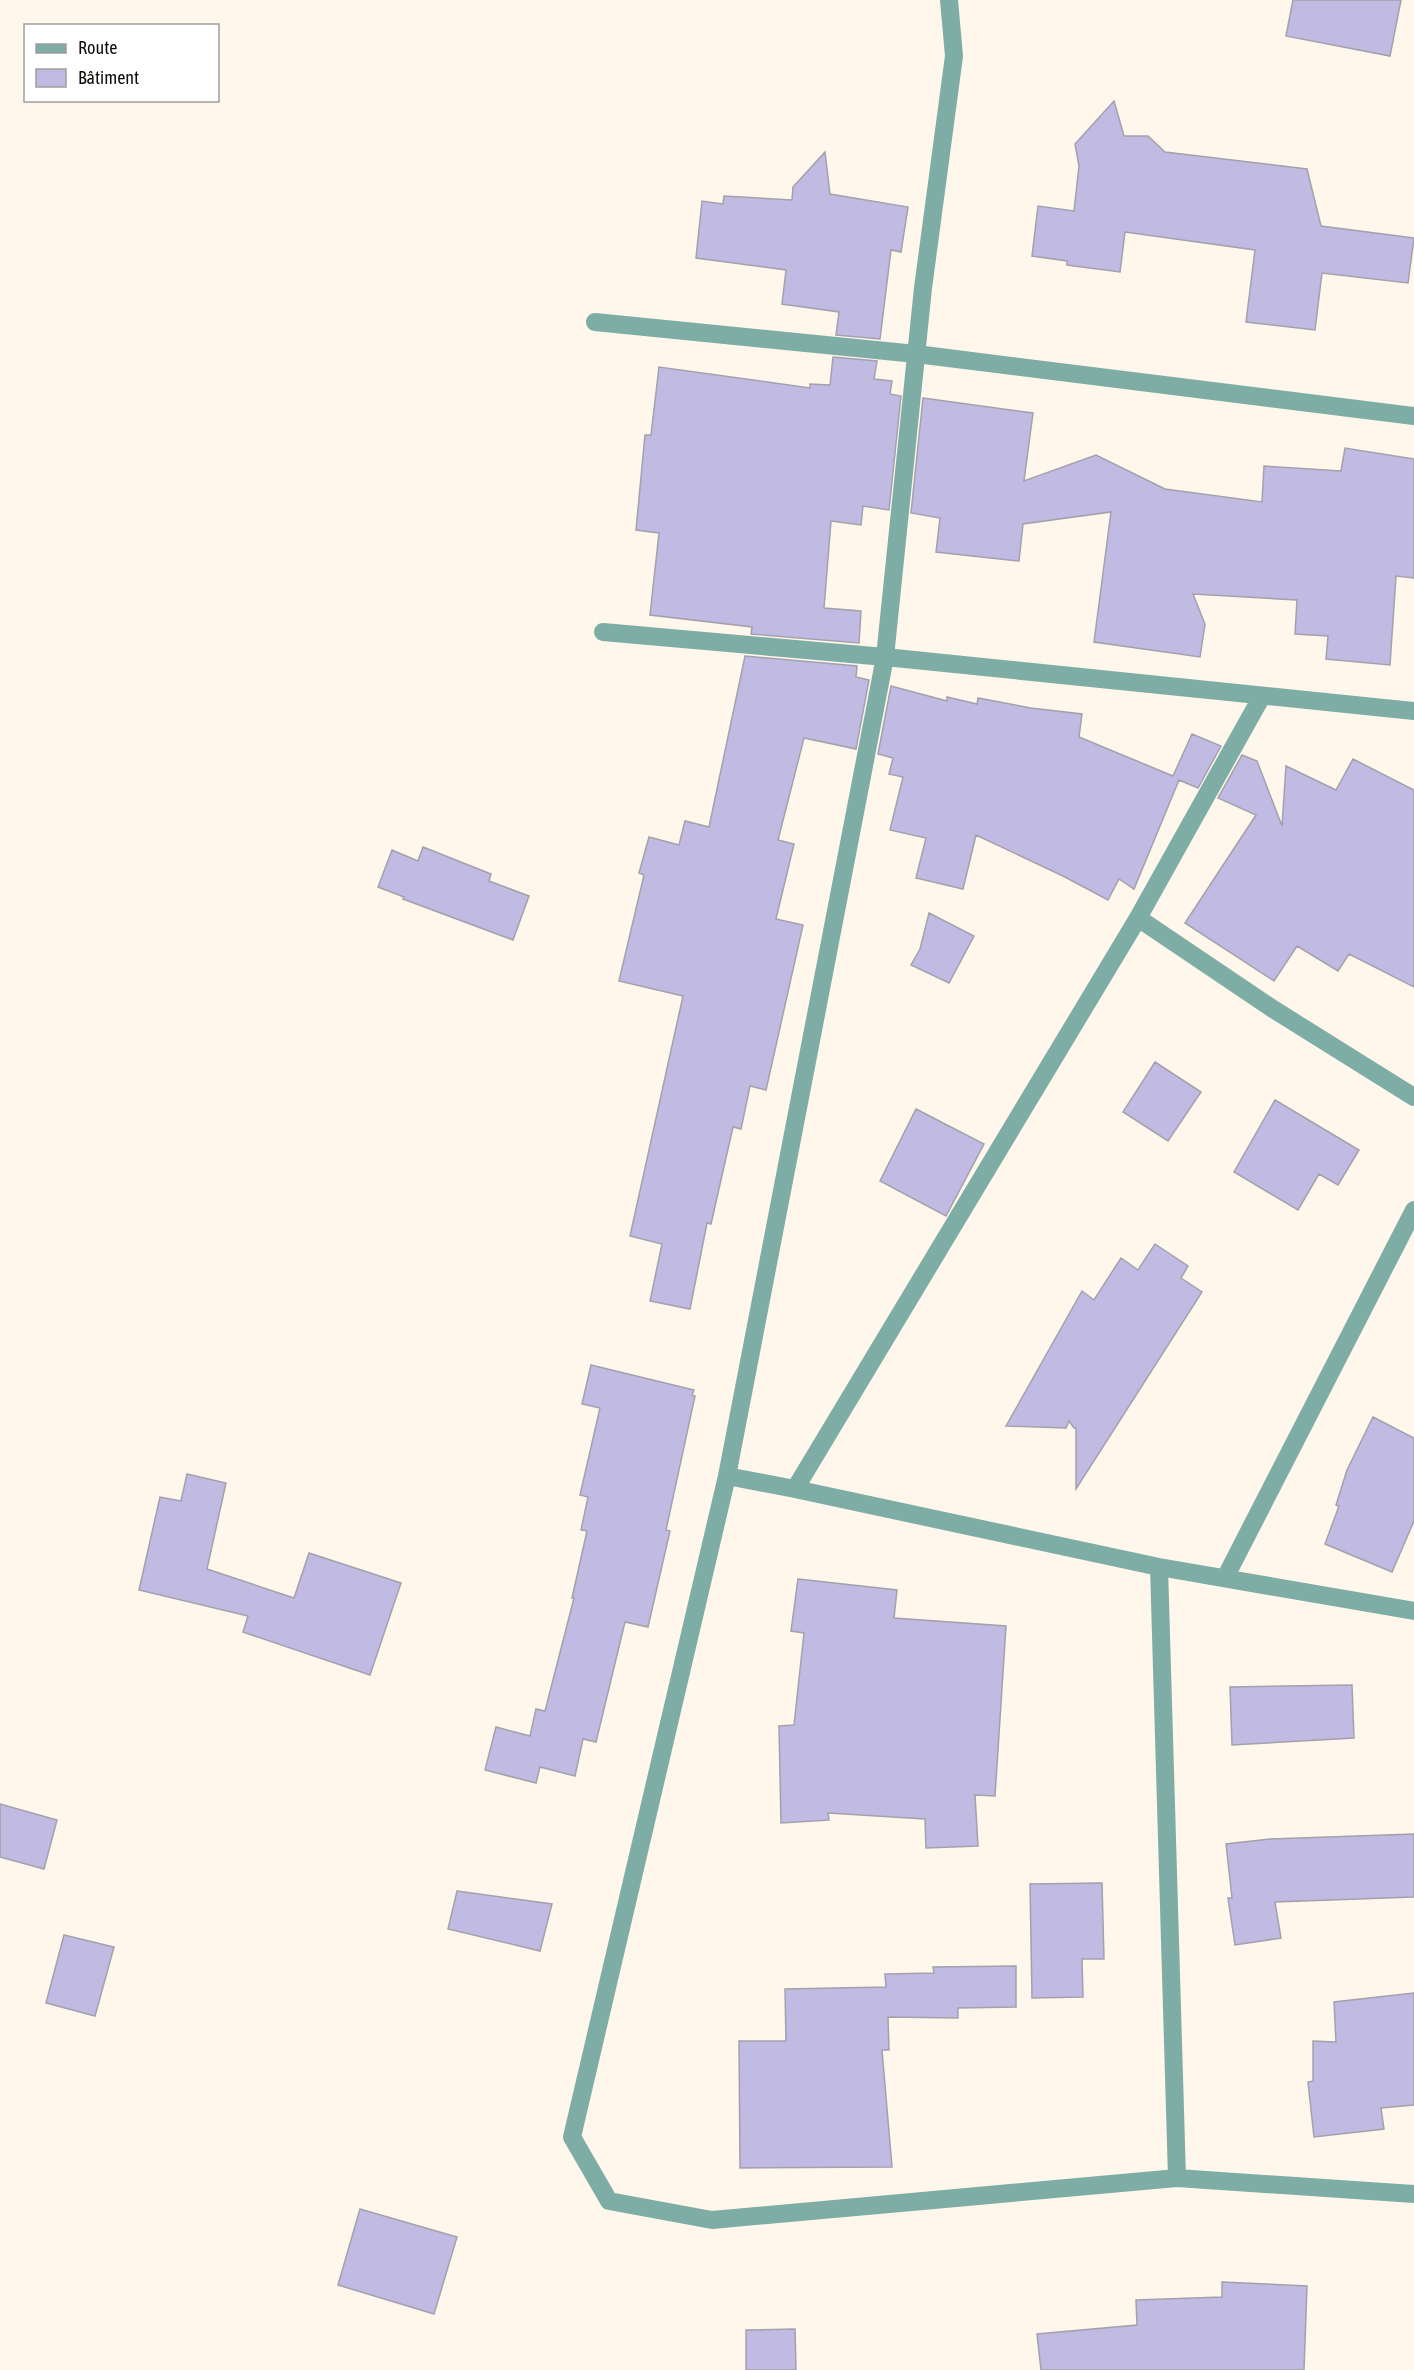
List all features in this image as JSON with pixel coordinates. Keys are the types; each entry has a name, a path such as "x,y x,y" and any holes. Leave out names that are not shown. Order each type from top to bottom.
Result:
{"street":[{"path":"949,0 954,56 916,354 885,657 727,1476 572,2137 609,2201 712,2220 1177,2178 1414,2194"},
{"path":"595,322 916,354 1414,416"},
{"path":"603,632 885,657 1414,711"},
{"path":"795,1489 1138,918 1262,696"},
{"path":"1138,918 1273,1009 1414,1097"},
{"path":"1225,1578 1414,1210"},
{"path":"727,1476 1159,1567 1414,1611"},
{"path":"1159,1567 1177,2178"}],"building":[{"path":"1293,0 1401,0 1390,56 1286,36"},
{"path":"1114,101 1124,136 1148,136 1165,152 1307,169 1321,226 1414,238 1408,283 1322,273 1315,330 1246,322 1255,250 1125,232 1120,272 1067,265 1067,261 1032,256 1038,206 1074,211 1079,166 1075,144"},
{"path":"825,152 830,194 908,207 901,252 891,250 880,339 836,335 839,312 782,304 786,270 696,258 702,201 723,204 724,196 792,200 793,187"},
{"path":"833,357 877,361 874,379 892,381 890,394 901,396 889,510 863,506 861,525 831,521 824,608 861,611 859,643 751,634 752,627 650,615 659,533 636,530 645,435 651,435 659,367 810,388 810,384 830,385"},
{"path":"923,398 1033,413 1024,481 1096,455 1165,489 1262,502 1264,466 1341,471 1345,448 1414,459 1414,578 1396,576 1390,665 1326,659 1328,636 1295,634 1297,600 1193,594 1205,624 1200,657 1094,642 1111,512 1023,524 1019,561 936,552 940,518 911,513"},
{"path":"745,656 857,666 856,677 869,680 856,749 804,738 778,840 794,844 776,919 803,925 766,1090 750,1086 741,1129 733,1127 711,1224 707,1223 690,1309 650,1301 662,1244 630,1236 683,996 619,981 644,875 639,873 649,837 679,845 685,821 709,827"},
{"path":"891,686 947,701 947,697 977,704 978,698 1031,708 1082,714 1079,737 1173,776 1192,734 1221,746 1198,788 1179,780 1134,889 1119,879 1108,900 976,835 963,889 916,878 926,838 890,830 903,777 889,774 893,758 878,754"},
{"path":"1242,755 1257,761 1282,826 1286,766 1336,790 1353,759 1414,790 1414,987 1349,954 1338,971 1297,946 1274,981 1185,923 1256,815 1218,798"},
{"path":"423,847 491,874 489,881 529,896 513,940 403,899 404,897 378,887 392,850 418,861"},
{"path":"929,913 974,936 949,983 911,965 920,949"},
{"path":"1155,1062 1201,1092 1168,1141 1123,1112"},
{"path":"1275,1100 1359,1150 1338,1185 1319,1174 1298,1210 1234,1172"},
{"path":"916,1109 984,1144 946,1216 880,1181"},
{"path":"1155,1244 1188,1266 1181,1278 1202,1292 1076,1489 1076,1428 1069,1421 1066,1428 1006,1426 1082,1291 1094,1300 1121,1258 1138,1270"},
{"path":"591,1365 694,1390 692,1395 695,1396 666,1530 670,1531 648,1627 625,1622 596,1742 583,1739 575,1776 540,1767 536,1783 485,1770 496,1727 530,1736 536,1709 545,1711 574,1598 572,1598 587,1531 581,1530 588,1497 580,1495 600,1408 582,1404"},
{"path":"1373,1417 1414,1438 1414,1521 1392,1572 1325,1544 1339,1506 1336,1505 1347,1470"},
{"path":"187,1474 226,1483 207,1569 294,1598 309,1553 401,1583 370,1675 243,1632 248,1616 139,1590 160,1497 181,1501"},
{"path":"798,1579 897,1590 894,1618 1006,1626 995,1796 975,1795 978,1846 926,1848 925,1819 828,1813 829,1820 781,1823 779,1726 794,1725 804,1633 791,1631"},
{"path":"1352,1685 1354,1738 1232,1745 1230,1687"},
{"path":"0,1804 57,1820 44,1869 0,1857"},
{"path":"1414,1834 1414,1897 1275,1902 1281,1938 1235,1945 1228,1898 1232,1898 1226,1844 1270,1839"},
{"path":"1102,1883 1104,1959 1082,1959 1083,1997 1032,1998 1030,1884"},
{"path":"457,1891 552,1904 540,1951 448,1929"},
{"path":"64,1935 114,1947 95,2016 46,2003"},
{"path":"1016,1966 1016,2007 958,2008 958,2018 888,2017 889,2050 882,2050 892,2167 740,2168 739,2041 786,2041 785,1989 886,1987 885,1974 934,1973 933,1967"},
{"path":"1414,1993 1414,2105 1381,2108 1384,2129 1314,2137 1308,2082 1313,2081 1313,2041 1336,2042 1334,2002"},
{"path":"360,2209 457,2237 434,2314 338,2285"},
{"path":"1222,2282 1307,2286 1304,2370 1041,2370 1037,2334 1137,2325 1136,2300 1222,2297"},
{"path":"795,2329 796,2370 746,2370 746,2330"}]}
